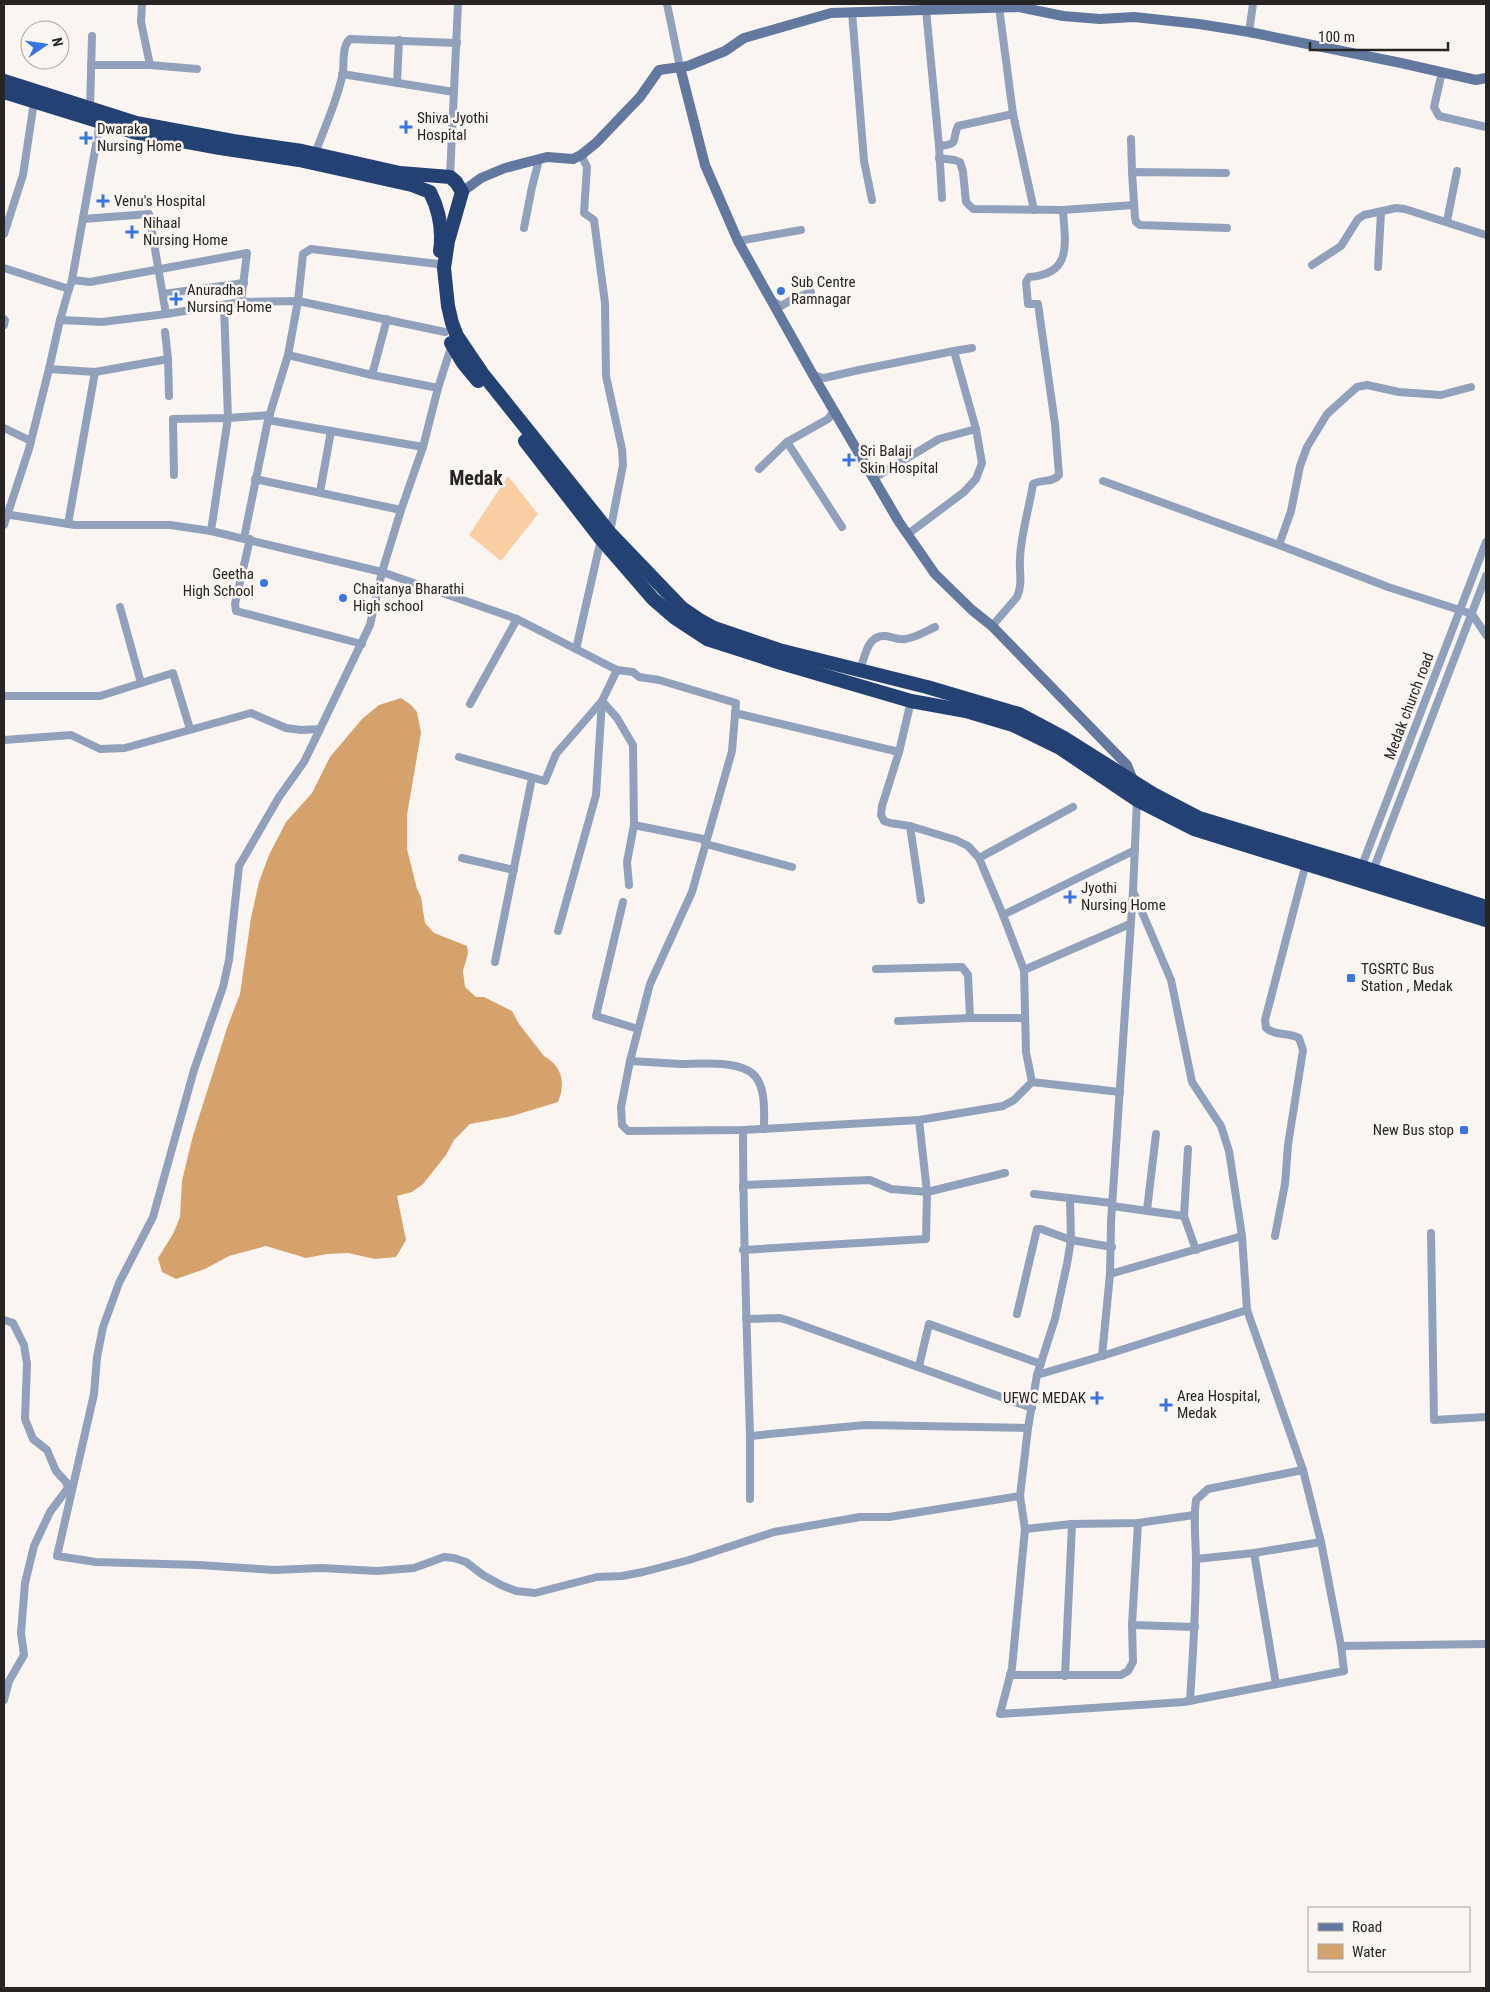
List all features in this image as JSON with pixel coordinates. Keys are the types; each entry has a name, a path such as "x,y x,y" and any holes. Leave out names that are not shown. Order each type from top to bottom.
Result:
{"highway":[{"path":"4,81 136,123 315,154 400,173 450,177 456,182 462,192 448,241 444,268 448,306 454,330 482,373 653,599 675,618 707,640 911,701 966,711 1013,725 1060,748 1137,800 1194,829 1306,864 1365,875 1486,907"},
{"path":"4,92 133,132 299,160 397,181 430,192 437,206 441,242 438,264 439,299 449,338 463,363 605,536 682,608 714,628 779,650 927,687 1019,714 1064,738 1153,794 1199,818 1365,875 1486,920"}],"street":[{"path":"142,4 141,22 150,64"},
{"path":"450,177 458,4"},
{"path":"667,4 680,67 705,165 738,241 813,375 874,478 935,574 972,610 992,626 1127,765 1134,782 1137,800 1133,891 1112,1204 1112,1247 1102,1356"},
{"path":"1249,32 1253,4"},
{"path":"999,7 1013,114 1034,210"},
{"path":"462,192 481,178 505,168 547,157 573,159 581,155 596,143 640,96 659,70 688,66 725,51 744,38 832,13 1019,7 1063,16 1100,18 1134,16 1249,32 1476,80 1486,78"},
{"path":"926,10 942,198"},
{"path":"852,12 864,161 872,200"},
{"path":"90,108 92,36"},
{"path":"315,154 342,74 346,44 350,38 457,43"},
{"path":"398,83 399,40"},
{"path":"91,64 150,64 197,69"},
{"path":"1442,72 1434,107 1436,113 1439,116 1486,127"},
{"path":"342,74 454,92"},
{"path":"4,234 23,176 34,102"},
{"path":"939,146 950,145 956,140 958,126 1013,114"},
{"path":"4,525 5,515 31,441 60,320 72,280 100,122"},
{"path":"1131,138 1136,222 1140,225 1227,228"},
{"path":"576,648 620,480 622,449 606,376 605,303 602,275 594,220 584,214 587,167 581,155"},
{"path":"939,158 960,162 964,172 966,202 968,207 973,209 1063,210 1134,205"},
{"path":"524,228 539,160"},
{"path":"1446,221 1457,171"},
{"path":"1132,172 1226,173"},
{"path":"1312,265 1341,246 1358,219 1364,215 1396,208 1446,221 1486,235"},
{"path":"992,626 1017,597 1019,592 1021,584 1020,558 1033,484 1056,479 1059,476 1038,304 1028,304 1026,282 1029,277 1051,273 1056,270 1065,247 1063,210"},
{"path":"1378,267 1381,212"},
{"path":"83,219 149,214 166,314"},
{"path":"738,241 801,230"},
{"path":"362,644 236,611 235,604 255,480 269,418 288,355 298,301 303,254 311,249 438,264"},
{"path":"72,280 90,282 247,253 241,302"},
{"path":"4,268 69,289"},
{"path":"163,294 244,283"},
{"path":"771,300 781,306 811,292"},
{"path":"60,320 102,322 224,306 241,302 298,301 388,319 449,338 423,447 382,572 370,624 304,762 280,797 239,866 229,960 223,987 194,1070 153,1216 119,1283 103,1327 97,1357 94,1394 57,1556 96,1562 199,1565 274,1570 414,1568 444,1556 466,1562 483,1575 501,1585 535,1593 597,1577 622,1576 643,1572 774,1532 860,1517 889,1517 1020,1496"},
{"path":"211,531 228,418 224,306"},
{"path":"4,319 6,320 4,325"},
{"path":"372,376 388,319"},
{"path":"165,332 169,396"},
{"path":"813,375 824,378 972,348"},
{"path":"908,534 964,492 976,479 982,463 976,429 954,351"},
{"path":"288,355 372,376 438,388"},
{"path":"49,369 95,372 168,359"},
{"path":"68,524 95,372"},
{"path":"1279,544 1291,511 1300,466 1307,447 1327,414 1357,388 1368,385 1399,392 1441,395 1471,387"},
{"path":"759,469 787,442 828,419 834,411"},
{"path":"174,475 173,419 269,418 331,432 423,447"},
{"path":"4,428 31,441"},
{"path":"874,478 939,440 976,429"},
{"path":"320,492 331,432"},
{"path":"787,442 842,526"},
{"path":"255,480 401,510"},
{"path":"1103,481 1279,544 1388,587 1460,609 1472,614 1486,636"},
{"path":"5,515 85,526 170,525 211,531 382,572 517,619 617,670 633,672 639,677 659,680 736,702 732,751 706,844 690,898 650,984 630,1061 622,1107 622,1125 628,1131 743,1130 920,1120 1003,1106 1014,1100 1032,1082"},
{"name":"Medak church road","path":"1365,875 1460,609 1486,542"},
{"name":"Medak church road","path":"1365,875 1486,576"},
{"path":"120,608 141,683"},
{"path":"470,704 517,619"},
{"path":"860,670 870,642 876,637 887,636 904,640 935,627"},
{"path":"459,757 545,781 556,754 602,701 617,670"},
{"path":"4,696 100,696 173,673 190,729"},
{"path":"602,701 616,718 633,745 634,825 627,862 629,885"},
{"path":"558,931 596,795 602,701"},
{"path":"911,701 881,815 884,820 890,823 910,826 956,840 968,846 979,858 1024,970 1026,1052 1032,1082"},
{"path":"4,740 71,735 100,749 125,748 251,713 286,728 301,730 320,729"},
{"path":"735,713 899,752"},
{"path":"495,962 532,778"},
{"path":"979,858 1073,808"},
{"path":"634,825 703,839 706,844 792,867"},
{"path":"910,826 921,900"},
{"path":"1003,915 1134,850"},
{"path":"462,858 514,870"},
{"path":"1275,1236 1285,1184 1288,1145 1303,1050 1299,1038 1271,1032 1266,1028 1266,1012 1306,864"},
{"path":"1070,1198 1071,1240 1055,1319 1037,1374 1028,1428 1020,1496 1025,1529 1010,1675 1000,1714 1190,1701 1344,1671 1321,1542 1303,1470 1247,1310 1242,1236 1226,1138 1221,1126 1192,1082 1171,980 1133,891"},
{"path":"623,902 596,1016 638,1030"},
{"path":"1024,970 1130,924"},
{"path":"876,969 962,967 968,975 970,1018"},
{"path":"898,1022 970,1018 1025,1018"},
{"path":"630,1061 721,1064 748,1071 756,1077 764,1103 764,1129"},
{"path":"1032,1082 1120,1092"},
{"path":"743,1250 926,1239 927,1192 920,1120"},
{"path":"743,1130 743,1250 747,1312 750,1499"},
{"path":"1147,1210 1156,1134"},
{"path":"1188,1150 1184,1216 1196,1250"},
{"path":"743,1189 743,1185 870,1180 891,1189 927,1192 1005,1174"},
{"path":"1034,1194 1184,1216"},
{"path":"1017,1314 1037,1229 1071,1240 1112,1247"},
{"path":"1431,1233 1434,1420 1486,1417"},
{"path":"1110,1274 1242,1236"},
{"path":"1037,1374 1102,1356 1247,1310"},
{"path":"746,1319 780,1318 790,1320 1032,1408"},
{"path":"4,1320 13,1323 24,1345 27,1364 24,1419 33,1439 47,1450 56,1471 66,1482 68,1488 50,1512 34,1546 25,1583 22,1633 24,1655 9,1681 4,1700"},
{"path":"918,1366 929,1324 1041,1364"},
{"path":"750,1436 865,1425 1028,1428"},
{"path":"1190,1701 1195,1627 1196,1559 1194,1515 1196,1500 1208,1489 1303,1470"},
{"path":"1025,1529 1072,1524 1138,1523 1194,1515"},
{"path":"1010,1675 1121,1675 1128,1671 1132,1662 1132,1625 1138,1523"},
{"path":"1065,1676 1072,1524"},
{"path":"1196,1559 1254,1553 1321,1542"},
{"path":"1254,1553 1276,1684"},
{"path":"1132,1625 1195,1627"},
{"path":"1341,1646 1486,1644"}],"shaded area":[{"path":"508,476 538,514 501,561 469,535"}],"water":[{"path":"401,698 417,712 421,733 407,815 407,849 417,889 421,897 425,923 434,933 467,946 468,953 463,971 465,987 476,997 484,997 512,1011 519,1024 544,1056 558,1070 561,1076 562,1088 558,1102 512,1116 470,1124 454,1140 446,1155 423,1184 412,1192 397,1196 406,1240 396,1257 375,1259 348,1253 306,1258 266,1246 229,1256 205,1269 176,1279 162,1272 158,1258 173,1234 180,1217 182,1181 192,1139 228,1025 240,994 251,918 259,882 269,855 286,822 312,793 330,757 362,719 379,705"}],"place":[{"name":"Shiva Jyothi Hospital","path":"406,127"},
{"name":"Dwaraka Nursing Home","path":"86,138"},
{"name":"Venu's Hospital","path":"103,201"},
{"name":"Nihaal Nursing Home","path":"132,232"},
{"name":"Sub Centre Ramnagar","path":"781,291"},
{"name":"Anuradha Nursing Home","path":"176,299"},
{"name":"Sri Balaji Skin Hospital","path":"849,460"},
{"name":"Geetha High School","path":"264,583"},
{"name":"Chaitanya Bharathi High school","path":"343,598"},
{"name":"Jyothi Nursing Home","path":"1070,897"},
{"name":"TGSRTC Bus Station , Medak","path":"1351,978"},
{"name":"New Bus stop","path":"1464,1130"},
{"name":"UFWC MEDAK","path":"1097,1398"},
{"name":"Area Hospital, Medak","path":"1166,1405"}],"district":[{"name":"Medak","path":"476,478"}]}
